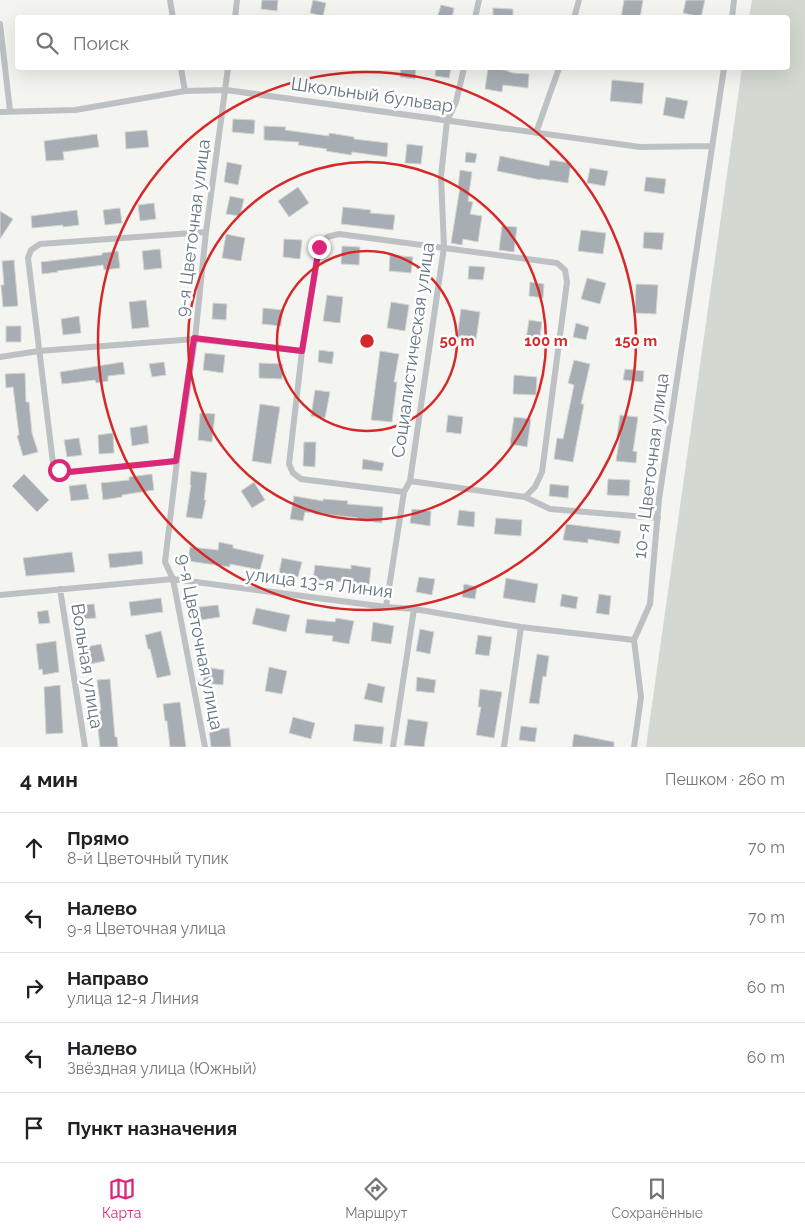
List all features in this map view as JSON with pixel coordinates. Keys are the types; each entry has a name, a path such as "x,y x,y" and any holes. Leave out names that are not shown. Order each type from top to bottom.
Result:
{"lane":[{"path":"170,0 172,15"},
{"path":"235,15 237,0"},
{"path":"476,15 479,0"},
{"path":"575,15 579,0"},
{"path":"732,15 734,0"},
{"path":"0,24 10,111"},
{"path":"181,70 185,91"},
{"name":"9-я Цветочная улица","path":"205,747 173,579 166,562 176,461 194,338 228,70"},
{"name":"Социалистическая улица","path":"386,607 404,492 410,481 444,247 441,176 447,121 456,102 464,70"},
{"path":"536,133 558,70"},
{"name":"10-я Цветочная улица","path":"634,640 650,604 661,489 724,70"},
{"name":"Школьный бульвар","path":"0,112 76,110 185,91 226,90 640,147 711,146"},
{"path":"176,461 69,472 59,470 53,463 28,258 31,250 40,244 206,232"},
{"path":"404,492 301,479 293,473 289,464 302,351 319,247 327,237 339,234 444,247 557,264 565,270 567,282 542,472 535,487 525,497"},
{"path":"0,357 39,351 194,338 302,351"},
{"path":"410,481 525,497 550,509 658,518"},
{"name":"улица 13-я Линия","path":"0,595 173,579 414,609 522,627 634,640"},
{"name":"Вольная улица","path":"60,589 85,747"},
{"path":"393,747 414,609"},
{"path":"504,747 522,627"},
{"path":"634,640 641,697 634,747"}],"shaded area":[{"path":"752,0 805,0 805,747 646,747 742,70 790,70 790,15 749,15"}],"building":[{"path":"262,0 278,0 277,11 261,9"},
{"path":"313,0 326,3 323,15 310,13"},
{"path":"624,0 643,0 640,15 622,15"},
{"path":"686,0 705,0 701,15 683,13"},
{"path":"441,5 454,8 453,15 438,15"},
{"path":"493,8 513,9 513,15 493,15"},
{"path":"401,70 416,70 415,79 400,77"},
{"path":"436,70 451,70 449,78 435,76"},
{"path":"488,70 505,70 513,73 529,74 528,88 503,85 502,92 485,89"},
{"path":"612,80 644,83 642,104 610,101"},
{"path":"666,97 688,101 684,119 663,115"},
{"path":"233,119 255,120 254,134 232,132"},
{"path":"264,126 286,127 285,130 329,136 329,133 354,137 354,139 388,143 387,157 352,152 351,155 298,145 299,142 264,140"},
{"path":"147,130 149,147 126,149 125,132"},
{"path":"97,134 99,147 63,152 64,160 46,161 44,141"},
{"path":"407,144 423,146 421,164 405,163"},
{"path":"466,152 477,154 475,163 465,162"},
{"path":"500,156 549,166 550,160 571,163 568,183 541,180 497,171"},
{"path":"227,162 242,165 238,185 224,182"},
{"path":"590,168 608,171 605,186 587,183"},
{"path":"460,170 472,172 468,201 473,202 470,214 482,216 478,242 463,239 462,245 451,243 460,187 458,187"},
{"path":"646,177 666,179 664,194 644,191"},
{"path":"298,187 309,203 289,217 278,201"},
{"path":"230,196 244,199 240,216 226,214"},
{"path":"154,203 156,219 140,221 138,205"},
{"path":"343,207 371,210 370,213 395,215 393,230 341,224"},
{"path":"120,208 122,223 105,225 103,210"},
{"path":"77,210 79,225 32,228 31,216"},
{"path":"0,211 13,219 0,239"},
{"path":"502,226 517,227 514,252 499,250"},
{"path":"581,230 606,233 603,254 578,251"},
{"path":"644,232 664,233 662,250 643,248"},
{"path":"226,234 245,238 241,261 222,258"},
{"path":"284,239 302,240 300,259 283,257"},
{"path":"342,246 360,247 359,265 341,264"},
{"path":"160,249 162,268 144,270 142,251"},
{"path":"118,251 120,268 104,270 103,265 42,274 41,262 102,255 102,253"},
{"path":"390,255 413,257 411,273 389,271"},
{"path":"14,260 18,306 3,307 1,285 4,285 2,261"},
{"path":"469,266 485,267 483,280 468,279"},
{"path":"587,278 606,283 600,304 581,299"},
{"path":"530,282 544,284 543,298 529,296"},
{"path":"636,284 658,285 656,314 635,313"},
{"path":"327,295 343,297 340,323 323,321"},
{"path":"146,300 149,327 132,329 129,302"},
{"path":"391,302 409,305 405,331 387,328"},
{"path":"213,303 227,304 226,320 212,319"},
{"path":"263,308 283,310 281,326 262,324"},
{"path":"461,309 480,312 476,340 457,337"},
{"path":"79,316 81,333 63,335 61,319"},
{"path":"529,320 542,322 538,348 525,346"},
{"path":"576,323 589,327 586,340 573,337"},
{"path":"6,326 21,326 21,342 6,342"},
{"path":"319,350 334,352 332,364 318,362"},
{"path":"380,351 399,354 394,382 397,382 392,422 371,420"},
{"path":"205,353 225,355 223,373 203,370"},
{"path":"574,360 590,364 581,404 584,404 573,462 554,459 557,438 563,439 574,385 568,383"},
{"path":"123,362 125,374 108,376 108,381 96,383 95,380 62,384 60,372"},
{"path":"164,362 166,375 152,377 149,364"},
{"path":"259,363 283,364 282,379 259,378"},
{"path":"625,369 644,371 643,382 623,380"},
{"path":"25,373 26,402 29,402 32,433 38,452 23,456 17,436 19,435 13,387 6,388 5,374"},
{"path":"514,375 537,377 536,395 513,394"},
{"path":"315,390 330,392 325,418 311,416"},
{"path":"260,404 280,407 271,464 252,461"},
{"path":"200,413 215,414 212,442 198,440"},
{"path":"448,415 463,417 461,434 446,432"},
{"path":"620,415 638,417 633,451 637,452 636,463 616,461 620,436 617,436"},
{"path":"514,417 531,419 527,447 510,444"},
{"path":"147,425 149,443 132,446 130,428"},
{"path":"113,433 114,453 99,454 98,435"},
{"path":"79,438 82,455 67,457 64,440"},
{"path":"304,442 316,442 315,467 303,466"},
{"path":"363,459 384,463 382,471 362,469"},
{"path":"191,471 207,473 204,500 206,500 202,519 186,517 191,485"},
{"path":"24,474 49,500 37,512 12,486"},
{"path":"152,474 154,490 103,500 101,483 129,480 129,477"},
{"path":"608,479 630,480 629,496 607,495"},
{"path":"254,482 265,500 252,508 241,491"},
{"path":"86,484 89,499 71,501 69,486"},
{"path":"550,484 569,486 568,498 549,496"},
{"path":"294,496 323,501 323,499 348,501 347,504 383,507 382,523 358,520 358,518 305,512 303,521 290,519"},
{"path":"412,509 431,511 430,526 410,523"},
{"path":"459,510 475,512 474,527 457,525"},
{"path":"496,518 522,520 521,536 494,534"},
{"path":"566,524 621,531 619,544 588,539 588,543 563,540"},
{"path":"219,542 233,545 233,548 264,555 260,570 230,564 230,567 188,561 190,547 218,550"},
{"path":"142,551 143,564 110,568 108,554"},
{"path":"72,552 75,572 26,576 23,558"},
{"path":"282,558 302,562 298,577 279,573"},
{"path":"315,565 351,569 351,565 371,568 369,585 313,579"},
{"path":"419,577 435,579 432,595 416,592"},
{"path":"506,578 538,584 535,603 503,598"},
{"path":"464,584 477,587 475,599 462,597"},
{"path":"562,594 578,597 576,609 560,606"},
{"path":"599,594 611,596 609,615 596,613"},
{"path":"161,598 163,612 131,616 129,602"},
{"path":"94,604 96,618 82,619 80,605"},
{"path":"218,605 220,617 201,620 199,607"},
{"path":"256,608 290,615 286,632 252,624"},
{"path":"48,610 50,623 39,624 37,612"},
{"path":"336,618 354,621 349,644 332,641 333,636 305,633 307,619 335,622"},
{"path":"373,622 394,626 391,644 371,641"},
{"path":"420,629 434,632 430,654 416,651"},
{"path":"161,631 171,675 157,678 145,635"},
{"path":"478,635 492,637 489,656 475,654"},
{"path":"56,641 59,672 43,675 42,669 39,670 36,644"},
{"path":"101,644 105,661 90,664 86,647"},
{"path":"537,654 549,656 546,677 543,676 539,704 529,703"},
{"path":"205,667 224,670 223,685 203,683"},
{"path":"269,667 287,671 282,694 265,691"},
{"path":"417,677 436,680 434,693 416,691"},
{"path":"110,679 115,737 117,737 118,747 100,747 96,710 101,710 97,680"},
{"path":"368,683 385,687 382,703 364,699"},
{"path":"60,685 63,733 46,734 44,687"},
{"path":"480,689 502,692 494,738 476,735 481,707 478,707"},
{"path":"180,702 186,747 170,747 163,704"},
{"path":"293,717 315,723 311,739 289,733"},
{"path":"408,719 428,722 424,747 404,745"},
{"path":"355,724 384,727 382,744 353,741"},
{"path":"521,726 537,728 535,742 519,740"},
{"path":"229,728 231,747 211,747 209,730"},
{"path":"574,734 614,742 614,747 572,747"}],"route":[{"path":"59,470 69,472 176,461 194,338 302,351 319,247"}]}
